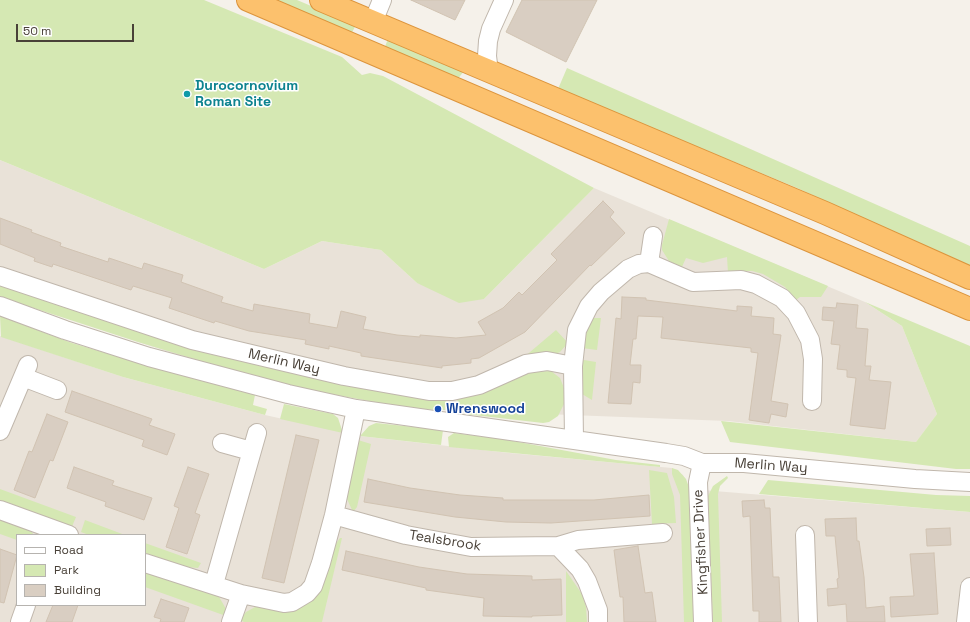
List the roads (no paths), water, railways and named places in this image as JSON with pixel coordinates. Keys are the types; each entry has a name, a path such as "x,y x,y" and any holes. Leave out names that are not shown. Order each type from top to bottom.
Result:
{"highway":[{"path":"248,0 970,309"},
{"path":"321,0 825,214 970,278"}],"street":[{"path":"373,22 382,0"},
{"path":"489,72 487,56 488,40 491,28 504,0"},
{"path":"649,263 653,236"},
{"path":"574,439 573,366 577,330 589,306 600,292 628,269 639,264 649,263 692,282 741,280 756,284 782,298 796,313 810,340 813,359 812,402"},
{"name":"Merlin Way","path":"0,276 192,340 344,376 429,392 452,391 479,385 526,364 547,361 573,366"},
{"name":"Merlin Way","path":"0,306 65,330 156,359 288,394 356,409 672,454 702,463 744,463 915,479 970,482"},
{"path":"0,431 25,371 57,390"},
{"path":"146,563 214,584 241,594 284,603 292,602 307,593 313,586 317,576 334,515 356,409"},
{"path":"214,584 256,433"},
{"path":"222,443 251,451"},
{"name":"Kingfisher Drive","path":"702,463 698,482 703,622"},
{"path":"0,510 59,533"},
{"name":"Tealsbrook","path":"334,515 406,535 471,547 558,546 578,540 663,533"},
{"path":"805,535 808,622"},
{"path":"558,546 580,569 587,581 598,610 598,622"},
{"path":"966,622 970,587"},
{"path":"231,622 241,594"},
{"path":"20,622 26,606"}],"place":[{"name":"Durocornovium Roman Site","path":"187,94"},
{"name":"Wrenswood","path":"438,409"}]}
